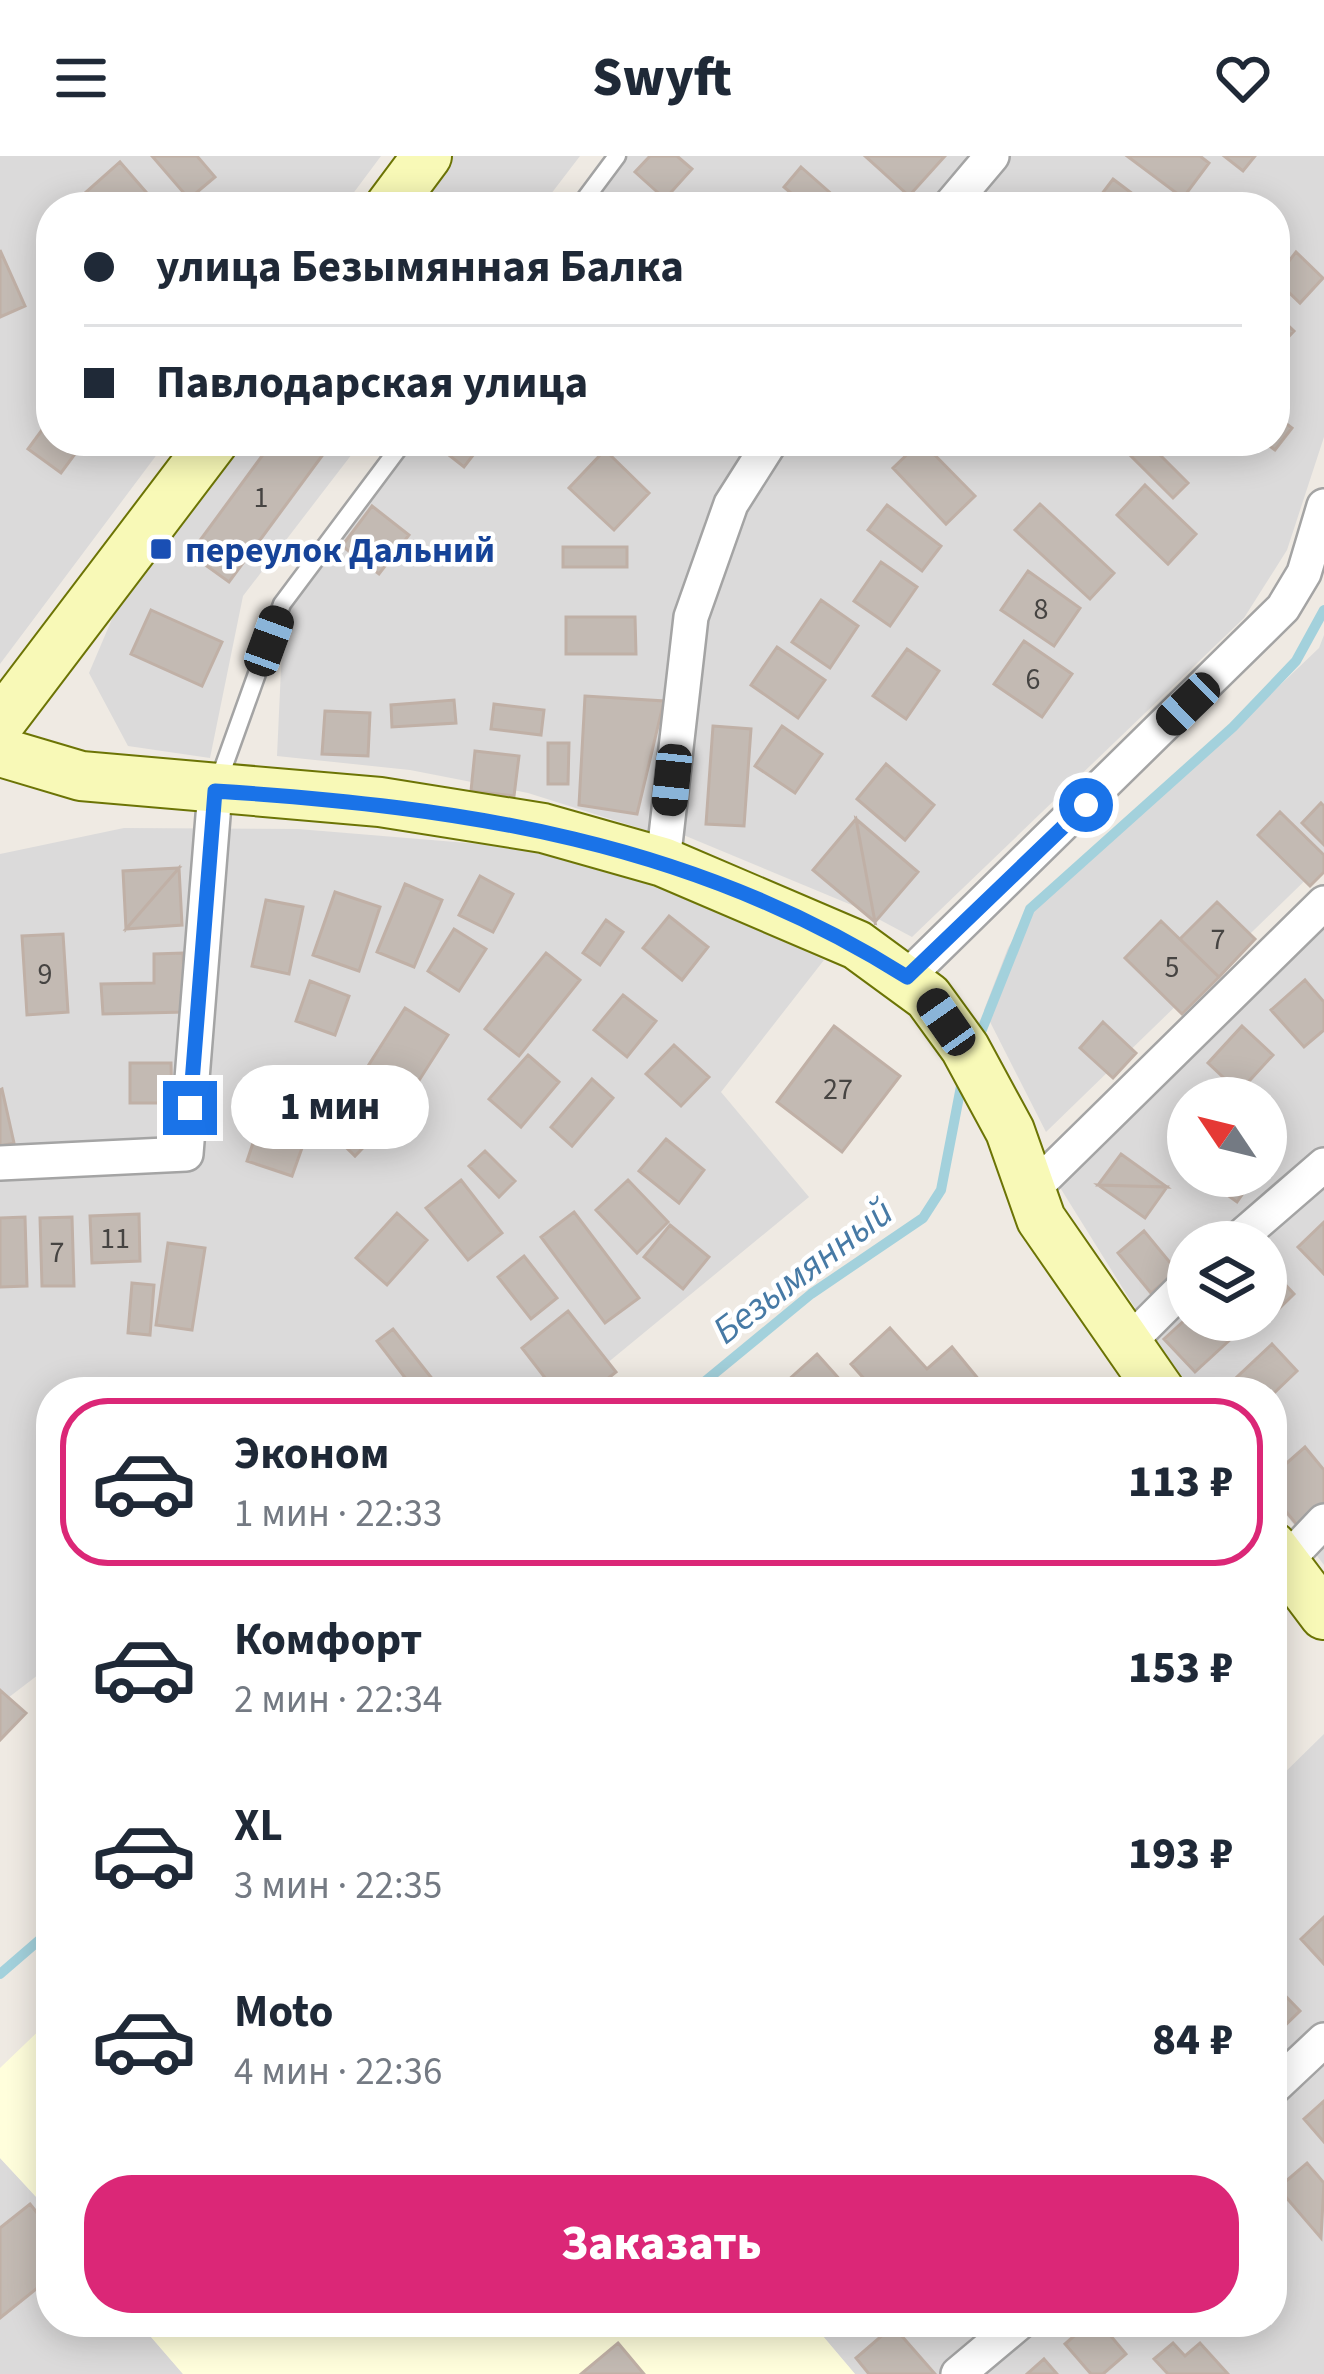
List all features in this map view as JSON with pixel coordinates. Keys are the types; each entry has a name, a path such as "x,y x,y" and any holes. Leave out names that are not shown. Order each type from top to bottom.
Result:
{"main road":[{"path":"400,192 427,156"},
{"path":"0,723 203,456"},
{"path":"0,752 81,776 380,802 542,828 663,862 857,945 918,987 965,1048 1010,1131 1041,1219 1149,1377"},
{"path":"1287,1567 1324,1615"}],"street":[{"path":"962,192 992,156"},
{"path":"663,862 691,617 731,504 761,456"},
{"path":"918,987 1283,608 1304,573 1324,506"},
{"path":"0,1163 187,1154 215,791"},
{"path":"1032,1190 1324,903"},
{"path":"1259,1221 1324,1165"},
{"path":"1126,1345 1167,1304"},
{"path":"1287,1548 1324,1521"},
{"path":"1287,2076 1324,2040"},
{"path":"958,2374 1002,2337"}],"lane":[{"path":"590,192 617,156"},
{"path":"215,791 283,604 393,456"}],"shaded area":[{"path":"0,156 381,156 354,192 36,192 36,456 156,456 0,664"},
{"path":"447,156 580,156 552,192 420,192"},
{"path":"628,156 977,156 947,192 600,192"},
{"path":"999,156 1324,156 1324,437 1287,550 1244,618 912,937 854,906 681,834 700,609 762,456 1290,456 1290,192 969,192"},
{"path":"222,456 350,456 243,596 210,758 128,746 89,673 129,579"},
{"path":"397,456 740,456 705,520 681,609 658,834 528,793 410,770 277,756 284,604"},
{"path":"1324,635 1324,862 1046,1132 984,1010 1008,948 1032,907 1275,690 1319,648"},
{"path":"124,828 298,829 516,847 676,890 824,960 721,1092 809,1197 590,1377 36,1377 36,1676 0,1704 0,854"},
{"path":"1324,900 1324,1565 1287,1516 1287,1377 1183,1377 1051,1173"},
{"path":"1324,1734 1324,2374 855,2374 824,2337 1287,2337 1287,1770"},
{"path":"36,2033 36,2197 0,2158 0,2068"},
{"path":"0,2158 36,2197 36,2337 151,2337 183,2374 0,2374"},
{"path":"151,2337 824,2337 855,2374 183,2374"}],"building":[{"path":"152,156 197,156 215,177 197,192 183,192"},
{"path":"650,156 677,156 692,169 671,192 657,192 635,172"},
{"path":"865,156 945,156 913,192 905,192"},
{"path":"1127,156 1200,156 1209,163 1187,192 1175,192"},
{"path":"1224,156 1255,156 1243,171"},
{"path":"120,162 146,192 86,192"},
{"path":"801,167 829,192 790,192 784,187"},
{"path":"1113,179 1130,192 1103,192"},
{"path":"0,250 25,306 0,317"},
{"path":"1296,252 1323,278 1300,303 1290,293 1290,260"},
{"path":"38,456 73,456 61,473"},
{"path":"262,456 322,456 229,582 190,554"},
{"path":"450,456 472,456 464,467"},
{"path":"599,456 611,456 649,493 614,530 569,488"},
{"path":"905,456 936,456 975,496 946,524 893,468"},
{"path":"1131,456 1161,456 1188,483 1173,498"},
{"path":"1145,485 1196,534 1168,564 1117,515"},
{"path":"1040,504 1114,573 1090,599 1015,530"},
{"path":"887,505 941,546 922,571 868,530"},
{"path":"372,506 409,535 379,574 342,546"},
{"path":"563,547 627,547 627,567 563,567"},
{"path":"881,562 917,587 890,626 854,601"},
{"path":"1028,571 1080,608 1054,646 1001,610"},
{"path":"821,600 858,626 830,668 792,642"},
{"path":"151,610 222,642 202,686 131,654"},
{"path":"566,617 635,617 636,654 566,654"},
{"path":"1024,641 1072,674 1042,717 994,684"},
{"path":"777,647 825,680 798,718 751,685"},
{"path":"907,649 939,671 906,719 873,696"},
{"path":"585,696 664,701 637,814 579,805"},
{"path":"454,700 456,723 392,727 391,705"},
{"path":"494,704 544,710 541,735 491,729"},
{"path":"325,711 370,713 368,756 322,754"},
{"path":"713,726 751,729 744,826 706,824"},
{"path":"782,726 822,754 795,793 755,766"},
{"path":"548,743 569,743 568,784 548,784"},
{"path":"475,751 519,756 514,796 471,791"},
{"path":"886,764 934,805 905,840 857,799"},
{"path":"1321,803 1324,806 1324,845 1302,823"},
{"path":"1280,812 1324,855 1324,872 1310,886 1258,835"},
{"path":"856,819 875,922 813,870"},
{"path":"856,819 918,872 875,922"},
{"path":"179,868 126,929 123,871"},
{"path":"179,868 182,925 126,929"},
{"path":"480,876 513,894 493,932 459,915"},
{"path":"405,884 442,900 414,967 377,952"},
{"path":"335,892 380,907 359,971 313,955"},
{"path":"266,900 303,907 289,974 252,966"},
{"path":"1217,902 1255,939 1219,977 1180,939"},
{"path":"669,916 708,947 682,980 643,948"},
{"path":"606,920 623,932 600,965 583,953"},
{"path":"1161,921 1219,977 1182,1014 1125,958"},
{"path":"454,929 486,949 459,991 428,971"},
{"path":"63,934 68,1012 27,1015 22,936"},
{"path":"183,953 185,1012 103,1014 101,984 154,983 154,954"},
{"path":"546,953 580,980 519,1056 485,1029"},
{"path":"1305,980 1324,1002 1324,1030 1304,1047 1271,1010"},
{"path":"310,981 349,996 335,1035 296,1021"},
{"path":"623,995 656,1021 627,1057 594,1030"},
{"path":"405,1008 448,1035 411,1093 368,1066"},
{"path":"1103,1022 1136,1053 1113,1078 1080,1048"},
{"path":"834,1026 900,1076 842,1152 777,1102"},
{"path":"1242,1026 1273,1055 1253,1077 1223,1077 1208,1063"},
{"path":"674,1045 709,1077 681,1106 646,1074"},
{"path":"528,1055 559,1082 521,1127 489,1099"},
{"path":"130,1063 171,1063 172,1103 130,1103"},
{"path":"329,1076 382,1128 355,1156 302,1104"},
{"path":"592,1079 613,1098 572,1146 551,1127"},
{"path":"0,1090 14,1143 0,1146"},
{"path":"262,1116 308,1131 292,1176 247,1161"},
{"path":"666,1139 704,1170 679,1203 639,1171"},
{"path":"485,1151 515,1181 499,1197 469,1166"},
{"path":"1121,1154 1167,1187 1098,1185"},
{"path":"461,1180 502,1233 468,1260 426,1208"},
{"path":"628,1180 668,1222 637,1253 596,1210"},
{"path":"1098,1185 1167,1187 1145,1218"},
{"path":"574,1212 639,1298 605,1323 541,1237"},
{"path":"397,1213 427,1240 387,1285 356,1258"},
{"path":"139,1214 140,1261 92,1263 90,1216"},
{"path":"25,1217 27,1286 0,1287 0,1218"},
{"path":"72,1217 74,1286 42,1286 40,1218"},
{"path":"1324,1222 1324,1274 1298,1247"},
{"path":"670,1225 709,1257 683,1289 644,1257"},
{"path":"1144,1231 1167,1259 1167,1279 1151,1293 1118,1253"},
{"path":"168,1243 205,1248 192,1330 156,1325"},
{"path":"524,1256 557,1298 531,1319 498,1277"},
{"path":"132,1283 154,1285 150,1335 128,1333"},
{"path":"568,1311 616,1372 610,1377 544,1377 522,1348"},
{"path":"890,1328 927,1369 952,1347 977,1377 863,1377 851,1364"},
{"path":"393,1329 431,1377 405,1377 377,1341"},
{"path":"1167,1336 1167,1341 1229,1341 1195,1372 1164,1339"},
{"path":"1272,1344 1297,1371 1287,1381 1237,1377"},
{"path":"817,1354 838,1377 792,1377"},
{"path":"1305,1447 1324,1470 1324,1503 1298,1526 1287,1513 1287,1463"},
{"path":"0,1690 26,1713 0,1740"},
{"path":"1324,1917 1324,1964 1301,1939"},
{"path":"1287,1998 1300,2011 1287,2024"},
{"path":"1324,2101 1324,2142 1304,2119"},
{"path":"1307,2163 1324,2183 1321,2238 1287,2198 1287,2180"},
{"path":"30,2204 36,2211 36,2289 0,2318 0,2228"},
{"path":"880,2337 903,2337 935,2374 869,2374 856,2358"},
{"path":"1073,2337 1112,2337 1126,2354 1103,2374 1091,2374 1065,2344"},
{"path":"618,2343 644,2374 581,2374"},
{"path":"1173,2343 1185,2356 1200,2343 1228,2374 1168,2374 1154,2359"},
{"path":"1044,2359 1057,2374 1027,2374"}],"waterway":[{"name":"Безымянный","path":"977,1042 1030,909 1233,727 1296,661 1324,610"},
{"name":"Безымянный","path":"710,1377 811,1294 923,1218 941,1190 963,1076"},
{"name":"Безымянный","path":"0,1974 36,1943"}],"place":[{"name":"переулок Дальний","path":"161,549"}],"route":[{"path":"190,1108 215,791 380,802 542,828 663,862 857,945 907,977 1086,805"}]}
